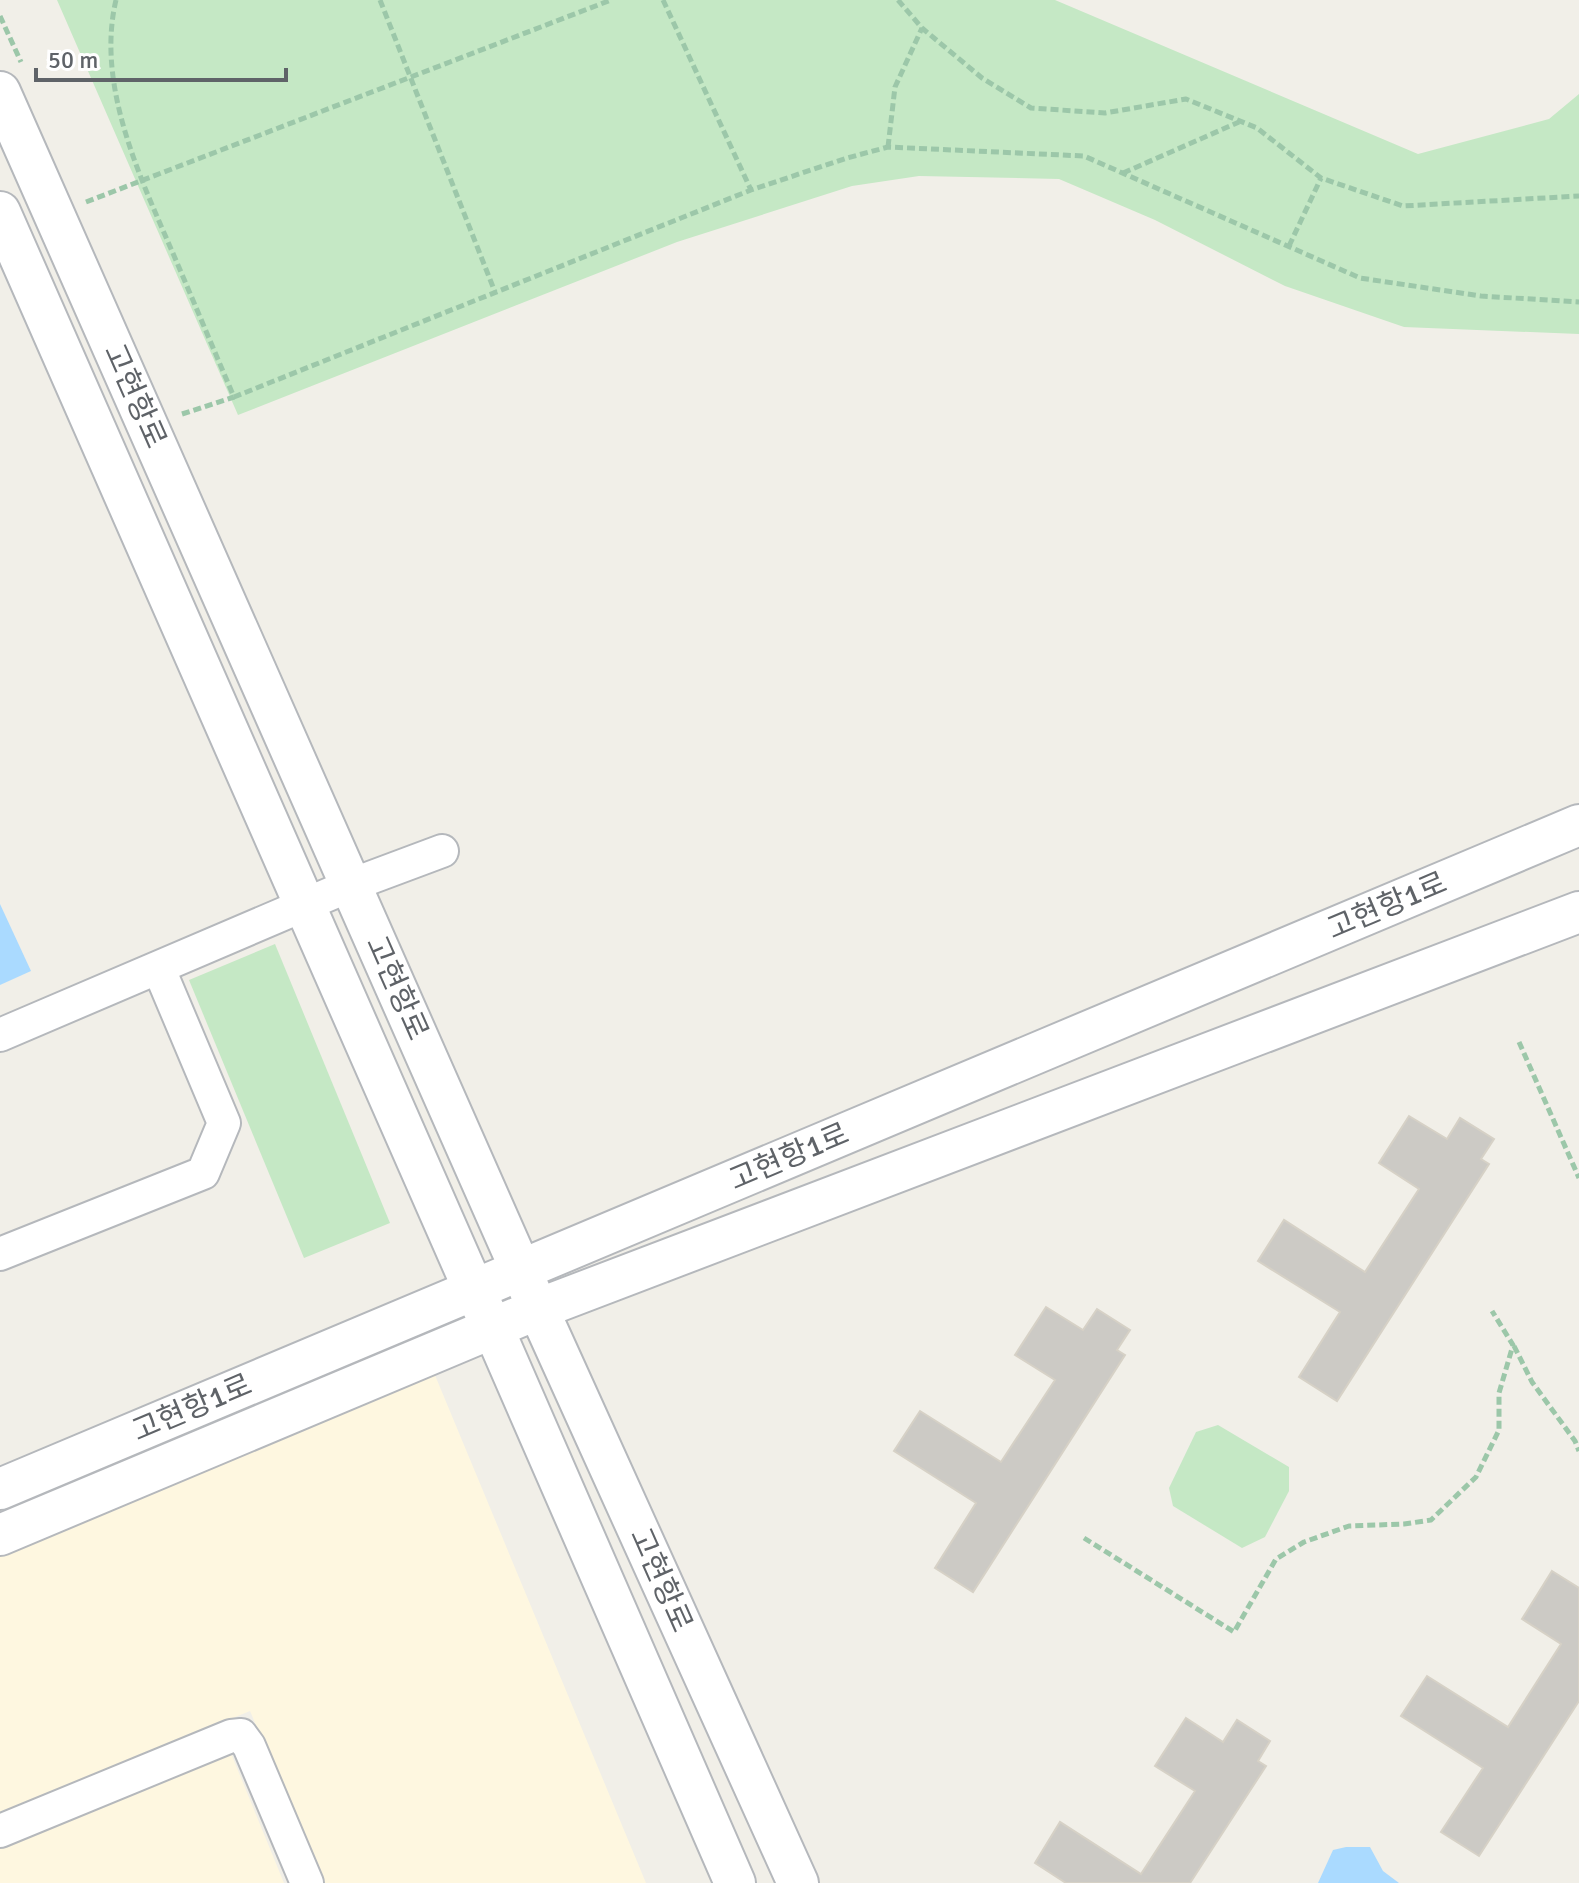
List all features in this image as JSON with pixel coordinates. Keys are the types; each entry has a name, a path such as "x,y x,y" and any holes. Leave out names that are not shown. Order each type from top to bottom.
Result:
{"street":[{"name":"고현항로","path":"0,92 538,1309 798,1883"},
{"name":"고현항로","path":"0,212 735,1883"},
{"name":"고현항1로","path":"0,1489 1579,825"},
{"path":"0,1035 351,885 442,851"},
{"name":"고현항1로","path":"0,1535 538,1309 1579,912"},
{"path":"0,1254 203,1173 224,1123 159,969"},
{"path":"0,1831 231,1736 241,1735 249,1746 307,1883"}],"path":[{"path":"116,0 110,24 118,112 141,179 234,397"},
{"path":"380,0 495,292"},
{"path":"55,216 141,179 611,0"},
{"path":"663,0 751,190"},
{"path":"898,0 922,28 982,78 1031,108 1105,113 1186,99 1257,128 1321,178 1403,206 1579,196"},
{"path":"888,147 895,87 922,28"},
{"path":"1123,173 1240,121"},
{"path":"177,416 234,397 751,190 888,147 1084,156 1360,278 1481,296 1579,302"},
{"path":"1289,247 1321,178"},
{"path":"1519,1042 1579,1178"},
{"path":"1492,1311 1532,1382 1579,1451"},
{"path":"1084,1538 1234,1632 1276,1559 1304,1542 1349,1526 1431,1520 1476,1477 1499,1430 1499,1393 1513,1345"}],"shaded area":[{"path":"432,1368 646,1883 323,1883 250,1711 0,1813 0,1549"},
{"path":"230,1751 284,1883 0,1883 0,1846"}],"green space":[{"path":"57,0 1055,0 1418,154 1549,119 1579,94 1579,334 1404,327 1285,286 1155,220 1059,179 919,176 852,186 677,242 238,415"},
{"path":"275,944 390,1223 304,1258 189,980"},
{"path":"1218,1425 1289,1467 1289,1491 1265,1537 1242,1548 1173,1506 1169,1488 1196,1432"}],"water":[{"path":"0,904 31,971 0,985"},
{"path":"1370,1847 1383,1871 1399,1883 1318,1883 1333,1850"}],"building":[{"path":"1409,1116 1447,1139 1460,1118 1494,1139 1481,1159 1489,1164 1337,1401 1299,1377 1340,1312 1258,1261 1284,1220 1365,1272 1419,1189 1379,1163"},
{"path":"1046,1307 1083,1330 1097,1309 1130,1330 1117,1350 1125,1355 973,1592 935,1568 976,1503 894,1451 920,1411 1001,1462 1055,1380 1015,1355"},
{"path":"1552,1571 1579,1588 1579,1701 1479,1856 1441,1832 1483,1768 1401,1716 1427,1676 1508,1727 1561,1644 1522,1619"},
{"path":"1186,1718 1223,1742 1237,1720 1270,1741 1258,1761 1266,1766 1190,1883 1066,1883 1035,1863 1060,1822 1141,1874 1195,1791 1155,1766"}]}
